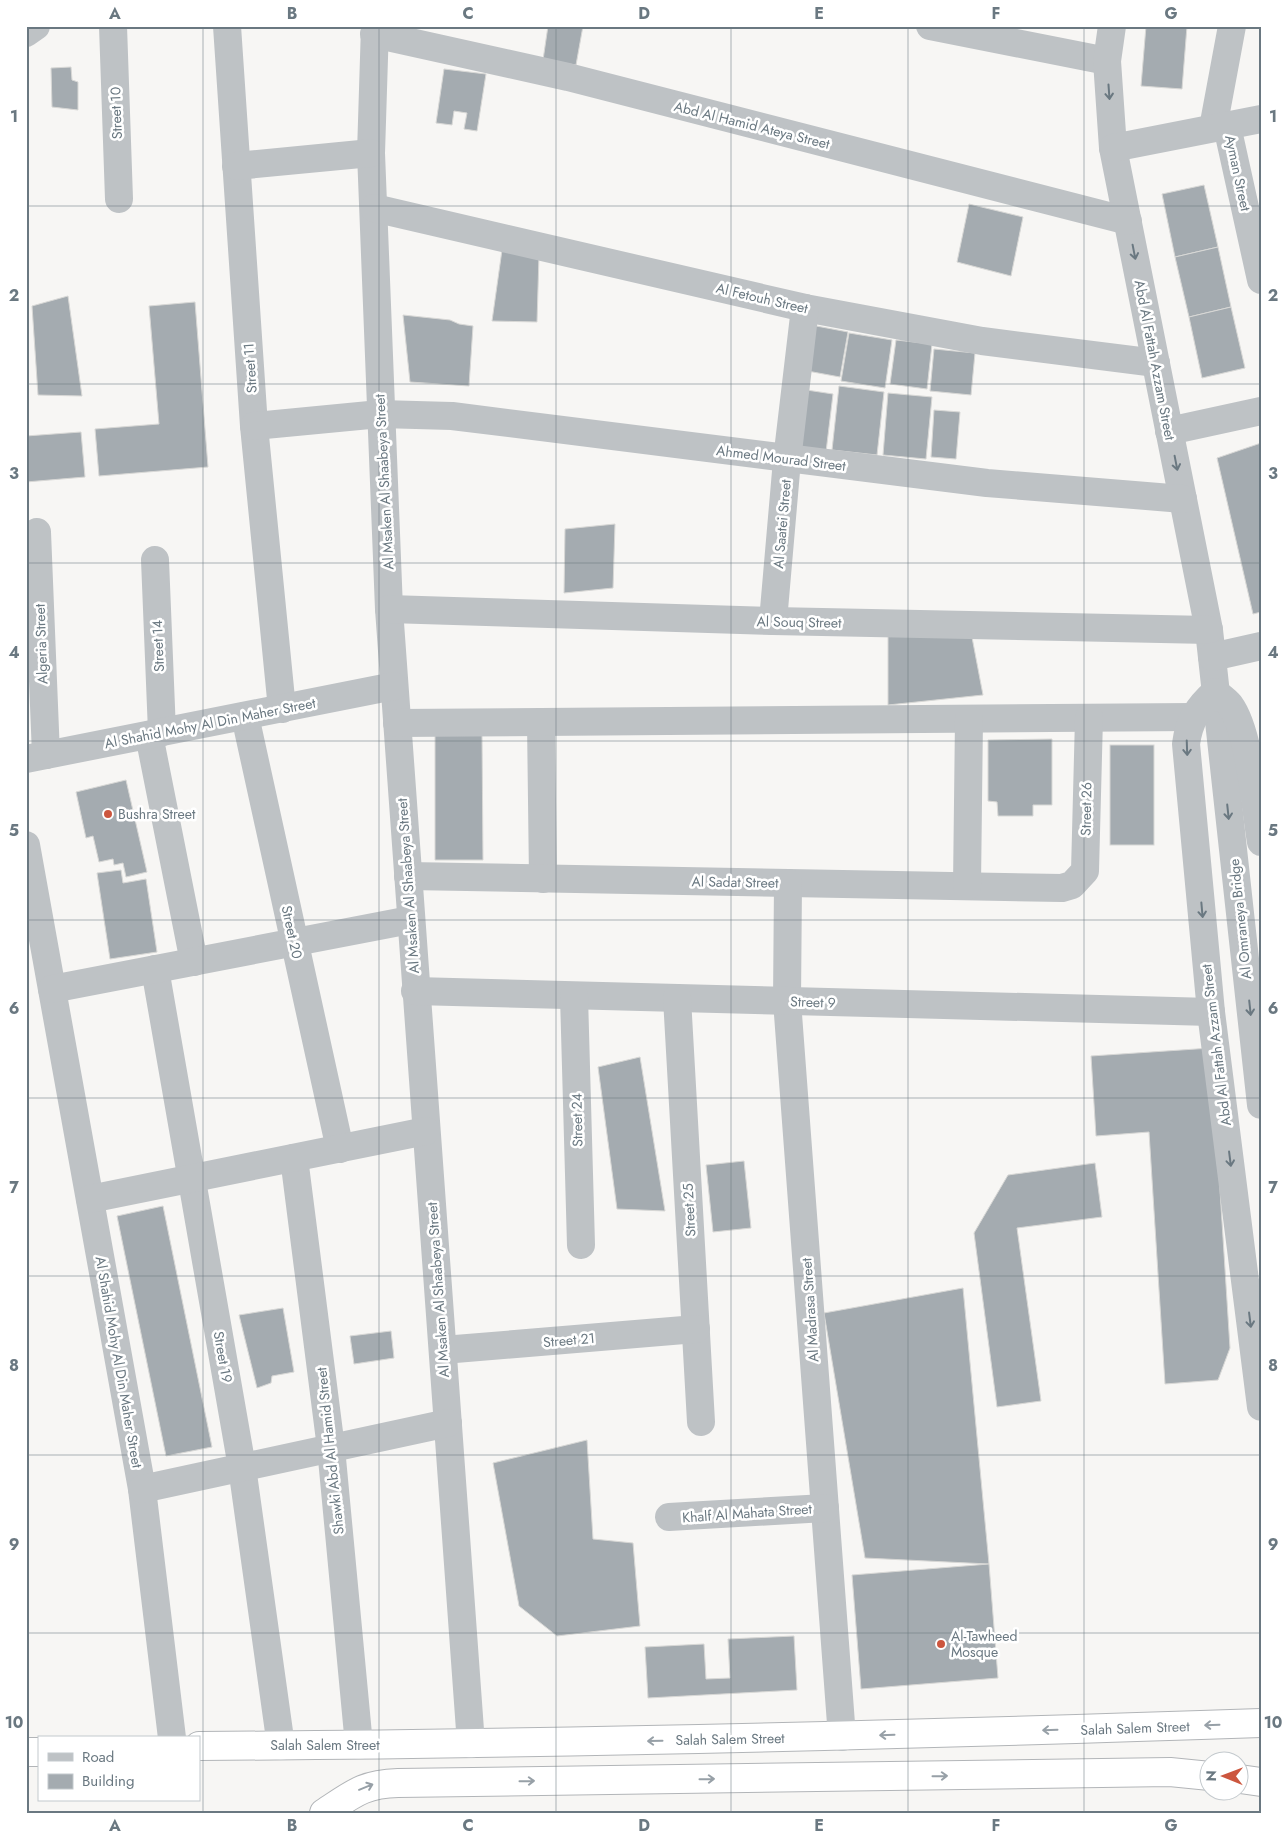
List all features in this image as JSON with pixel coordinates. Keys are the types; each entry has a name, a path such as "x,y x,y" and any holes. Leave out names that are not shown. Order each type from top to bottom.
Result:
{"highway":[{"name":"Salah Salem Street","path":"200,1746 359,1746 842,1737 1261,1724"},
{"path":"324,1813 360,1789 375,1784 398,1783 1170,1772 1200,1775"}],"street":[{"name":"Street 10","path":"113,26 119,200"},
{"name":"Street 11","path":"227,26 254,426 282,709"},
{"name":"Abd Al Fattah Azzam Street","path":"1112,26 1107,61 1113,148 1209,630 1215,692 1244,766 1261,842"},
{"path":"1220,127 1232,26"},
{"path":"942,28 1107,61"},
{"name":"Al Msaken Al Shaabeya Street","path":"375,30 370,153 374,208 380,414 389,608 415,991 471,1744"},
{"name":"Abd Al Hamid Ateya Street","path":"375,30 1128,221"},
{"path":"1113,148 1261,119"},
{"name":"Ayman Street","path":"1220,127 1256,234 1261,280"},
{"path":"236,166 370,153"},
{"name":"Al Fetouh Street","path":"374,208 805,308 982,341 1156,363"},
{"name":"Al Saatei Street","path":"773,621 787,460 805,308"},
{"path":"1169,431 1261,411"},
{"name":"Ahmed Mourad Street","path":"254,426 380,414 452,416 987,484 1183,499"},
{"name":"Algeria Street","path":"36,757 37,532"},
{"name":"Street 14","path":"154,560 155,734"},
{"name":"Al Souq Street","path":"389,608 773,621 1209,630"},
{"path":"1212,657 1261,646"},
{"name":"Al Shahid Mohy Al Din Maher Street","path":"36,757 394,686"},
{"name":"Abd Al Fattah Azzam Street","path":"1215,692 1203,703 1193,717 1186,744 1211,1012 1261,1407"},
{"name":"Street 20","path":"245,716 340,1149"},
{"path":"397,723 1193,717"},
{"name":"Street 26","path":"1062,888 1072,885 1085,870 1089,718"},
{"path":"967,886 969,719"},
{"path":"540,722 542,879"},
{"path":"155,734 194,962"},
{"name":"Al Omraneya Bridge","path":"1244,766 1261,1105"},
{"name":"Al Shahid Mohy Al Din Maher Street","path":"26,845 142,1489 172,1736"},
{"name":"Al Sadat Street","path":"408,876 1062,888"},
{"name":"Al Madrasa Street","path":"788,883 787,1001 842,1737"},
{"path":"52,989 410,920"},
{"name":"Street 19","path":"155,969 242,1467 281,1746"},
{"name":"Street 9","path":"415,991 1211,1012"},
{"name":"Street 24","path":"574,996 580,1245"},
{"name":"Street 25","path":"677,998 700,1422"},
{"path":"90,1199 426,1131"},
{"name":"Shawki Abd Al Hamid Street","path":"294,1158 331,1448 359,1746"},
{"name":"Street 21","path":"443,1350 696,1329"},
{"path":"142,1489 448,1424"},
{"name":"Khalf Al Mahata Street","path":"669,1518 825,1508"}],"building":[{"path":"548,26 583,26 576,65 543,60"},
{"path":"1146,26 1187,26 1182,89 1141,86"},
{"path":"71,67 72,80 78,82 78,110 52,107 51,68"},
{"path":"444,69 486,74 477,131 464,129 467,113 454,111 452,125 436,123"},
{"path":"1204,185 1218,247 1175,257 1162,194"},
{"path":"969,204 1023,217 1011,276 957,262"},
{"path":"503,243 539,255 537,322 492,321"},
{"path":"1218,247 1231,307 1189,317 1175,257"},
{"path":"68,296 82,396 38,395 32,306"},
{"path":"195,302 208,467 99,476 95,429 159,424 149,306"},
{"path":"1231,307 1245,368 1202,378 1189,317"},
{"path":"403,315 450,320 459,324 473,326 469,386 410,382"},
{"path":"811,325 848,332 840,377 802,370"},
{"path":"849,333 892,340 885,388 841,381"},
{"path":"896,340 932,344 927,389 890,384"},
{"path":"934,349 975,353 971,395 930,391"},
{"path":"839,386 884,392 877,455 832,450"},
{"path":"800,389 833,394 826,452 801,449"},
{"path":"888,393 932,397 926,459 883,455"},
{"path":"934,410 960,412 956,459 931,457"},
{"path":"81,432 85,477 26,482 26,436"},
{"path":"1261,443 1261,612 1253,614 1217,458"},
{"path":"615,524 613,588 564,593 565,529"},
{"path":"971,632 983,695 888,705 888,636"},
{"path":"435,733 482,733 483,860 435,860"},
{"path":"1052,739 1052,805 1033,805 1033,816 998,816 997,802 988,801 988,740"},
{"path":"1110,745 1154,745 1154,845 1110,845"},
{"name":"Bushra Street","path":"126,780 147,872 126,877 123,863 114,865 113,859 99,862 93,836 86,838 76,792"},
{"path":"121,870 123,883 146,879 157,952 110,959 97,873"},
{"path":"1211,1048 1230,1348 1218,1380 1165,1384 1149,1132 1096,1136 1091,1056"},
{"path":"640,1057 665,1211 617,1209 598,1067"},
{"path":"744,1161 751,1228 713,1232 706,1165"},
{"path":"1095,1163 1102,1217 1017,1228 1041,1401 997,1407 974,1233 1008,1175"},
{"path":"163,1206 212,1447 166,1456 117,1216"},
{"path":"963,1288 989,1564 865,1558 824,1313"},
{"path":"283,1308 294,1372 272,1376 271,1383 257,1388 239,1315"},
{"path":"391,1331 394,1358 354,1364 350,1336"},
{"path":"587,1440 593,1539 633,1543 640,1626 557,1636 519,1606 493,1463"},
{"path":"989,1564 998,1678 861,1689 852,1575"},
{"path":"794,1636 797,1690 648,1698 645,1647 704,1644 706,1679 730,1678 728,1639"}],"place":[{"name":"Bushra Street","path":"108,814"},
{"name":"Al-Tawheed Mosque","path":"941,1644"}]}
